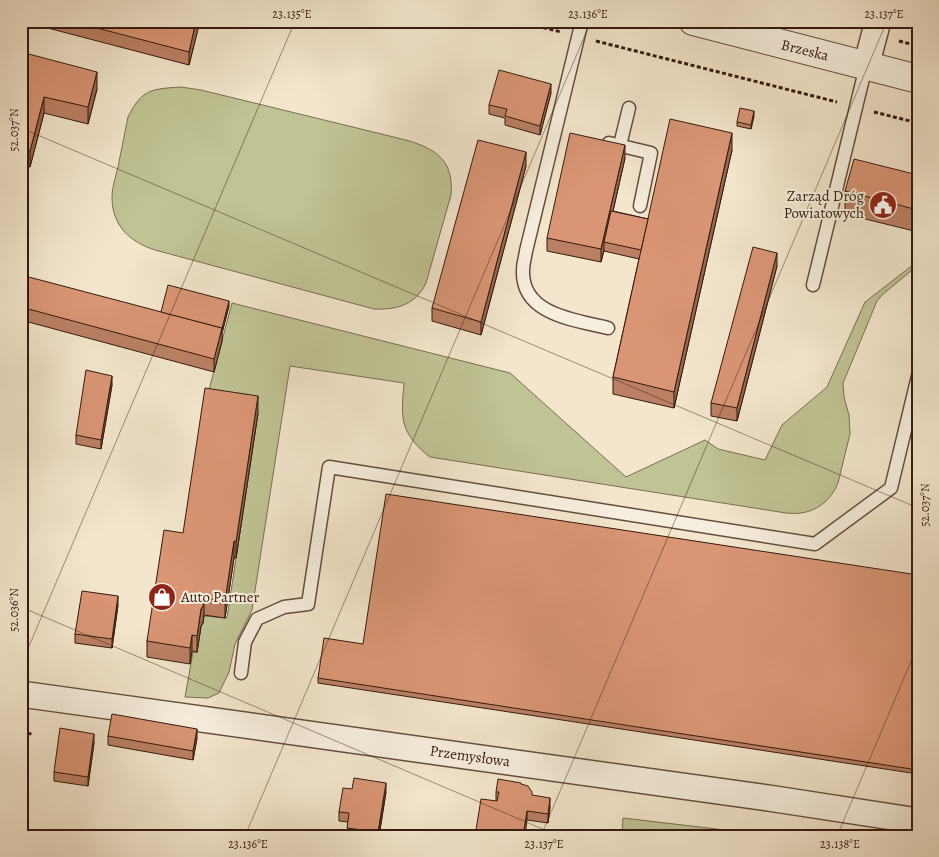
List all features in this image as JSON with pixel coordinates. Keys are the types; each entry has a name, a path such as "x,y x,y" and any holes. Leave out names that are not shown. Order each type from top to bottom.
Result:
{"street":[{"name":"Brzeska","path":"693,21 918,79"},
{"path":"866,66 878,21"},
{"name":"Przemysłowa","path":"21,694 775,799 918,821"}],"lane":[{"path":"582,21 560,132 526,251 523,271 525,286 533,300 546,311 608,328"},
{"path":"813,285 866,66"},
{"path":"620,145 629,108"},
{"path":"601,141 652,153 640,206"},
{"path":"241,674 245,642 257,619 284,607 308,604 329,467 815,544 891,488 918,376"}],"path":[{"path":"518,21 823,99"},
{"path":"892,117 918,123"},
{"path":"21,733 33,734"}],"green space":[{"path":"181,87 201,90 406,140 435,152 450,173 451,195 426,283 417,296 404,305 374,309 155,250 130,237 115,216 112,197 128,117 138,101 148,92"},
{"path":"918,261 918,265 877,301 843,383 844,397 849,415 850,434 838,483 824,503 811,511 803,513 786,513 430,457 414,442 406,428 402,408 404,383 290,366 252,610 235,644 229,672 219,693 208,698 185,697 193,652 197,653 204,616 227,618 258,413 205,405 232,303 510,373 626,477 705,440 718,449 765,460 782,425 827,387 865,302"},
{"path":"623,818 751,833 751,836 622,836"}],"building":[{"path":"70,21 196,21 189,52"},
{"path":"21,52 97,72 88,107 44,97 30,151 21,148"},
{"path":"499,70 551,84 540,126 505,116 507,109 489,105"},
{"path":"740,108 754,111 751,125 737,122"},
{"path":"670,119 732,133 674,392 613,377"},
{"path":"570,133 625,145 601,249 547,238"},
{"path":"478,140 526,152 481,322 432,308"},
{"path":"854,159 918,175 918,194 914,209 845,191"},
{"path":"611,211 648,219 641,250 604,242"},
{"path":"753,247 777,253 737,408 711,403"},
{"path":"25,276 222,328 214,359 21,307 21,291"},
{"path":"168,285 229,301 222,328 161,312"},
{"path":"86,370 112,376 101,440 76,435"},
{"path":"205,388 258,396 225,601 204,598 197,636 192,635 190,648 147,641 164,530 183,533"},
{"path":"386,494 918,575 918,770 318,678 324,638 363,644"},
{"path":"82,591 118,596 112,639 75,634"},
{"path":"112,714 197,729 193,751 108,736"},
{"path":"60,728 94,734 88,777 54,772"},
{"path":"354,778 386,783 378,832 347,828 349,813 339,812 343,788 352,789"},
{"path":"498,779 521,783 528,786 532,795 550,798 548,814 527,811 523,836 475,836 481,799 497,801 499,792 496,792"}],"place":[{"name":"Zarząd Dróg Powiatowych","path":"883,205"},
{"name":"Auto Partner","path":"162,597"}]}
